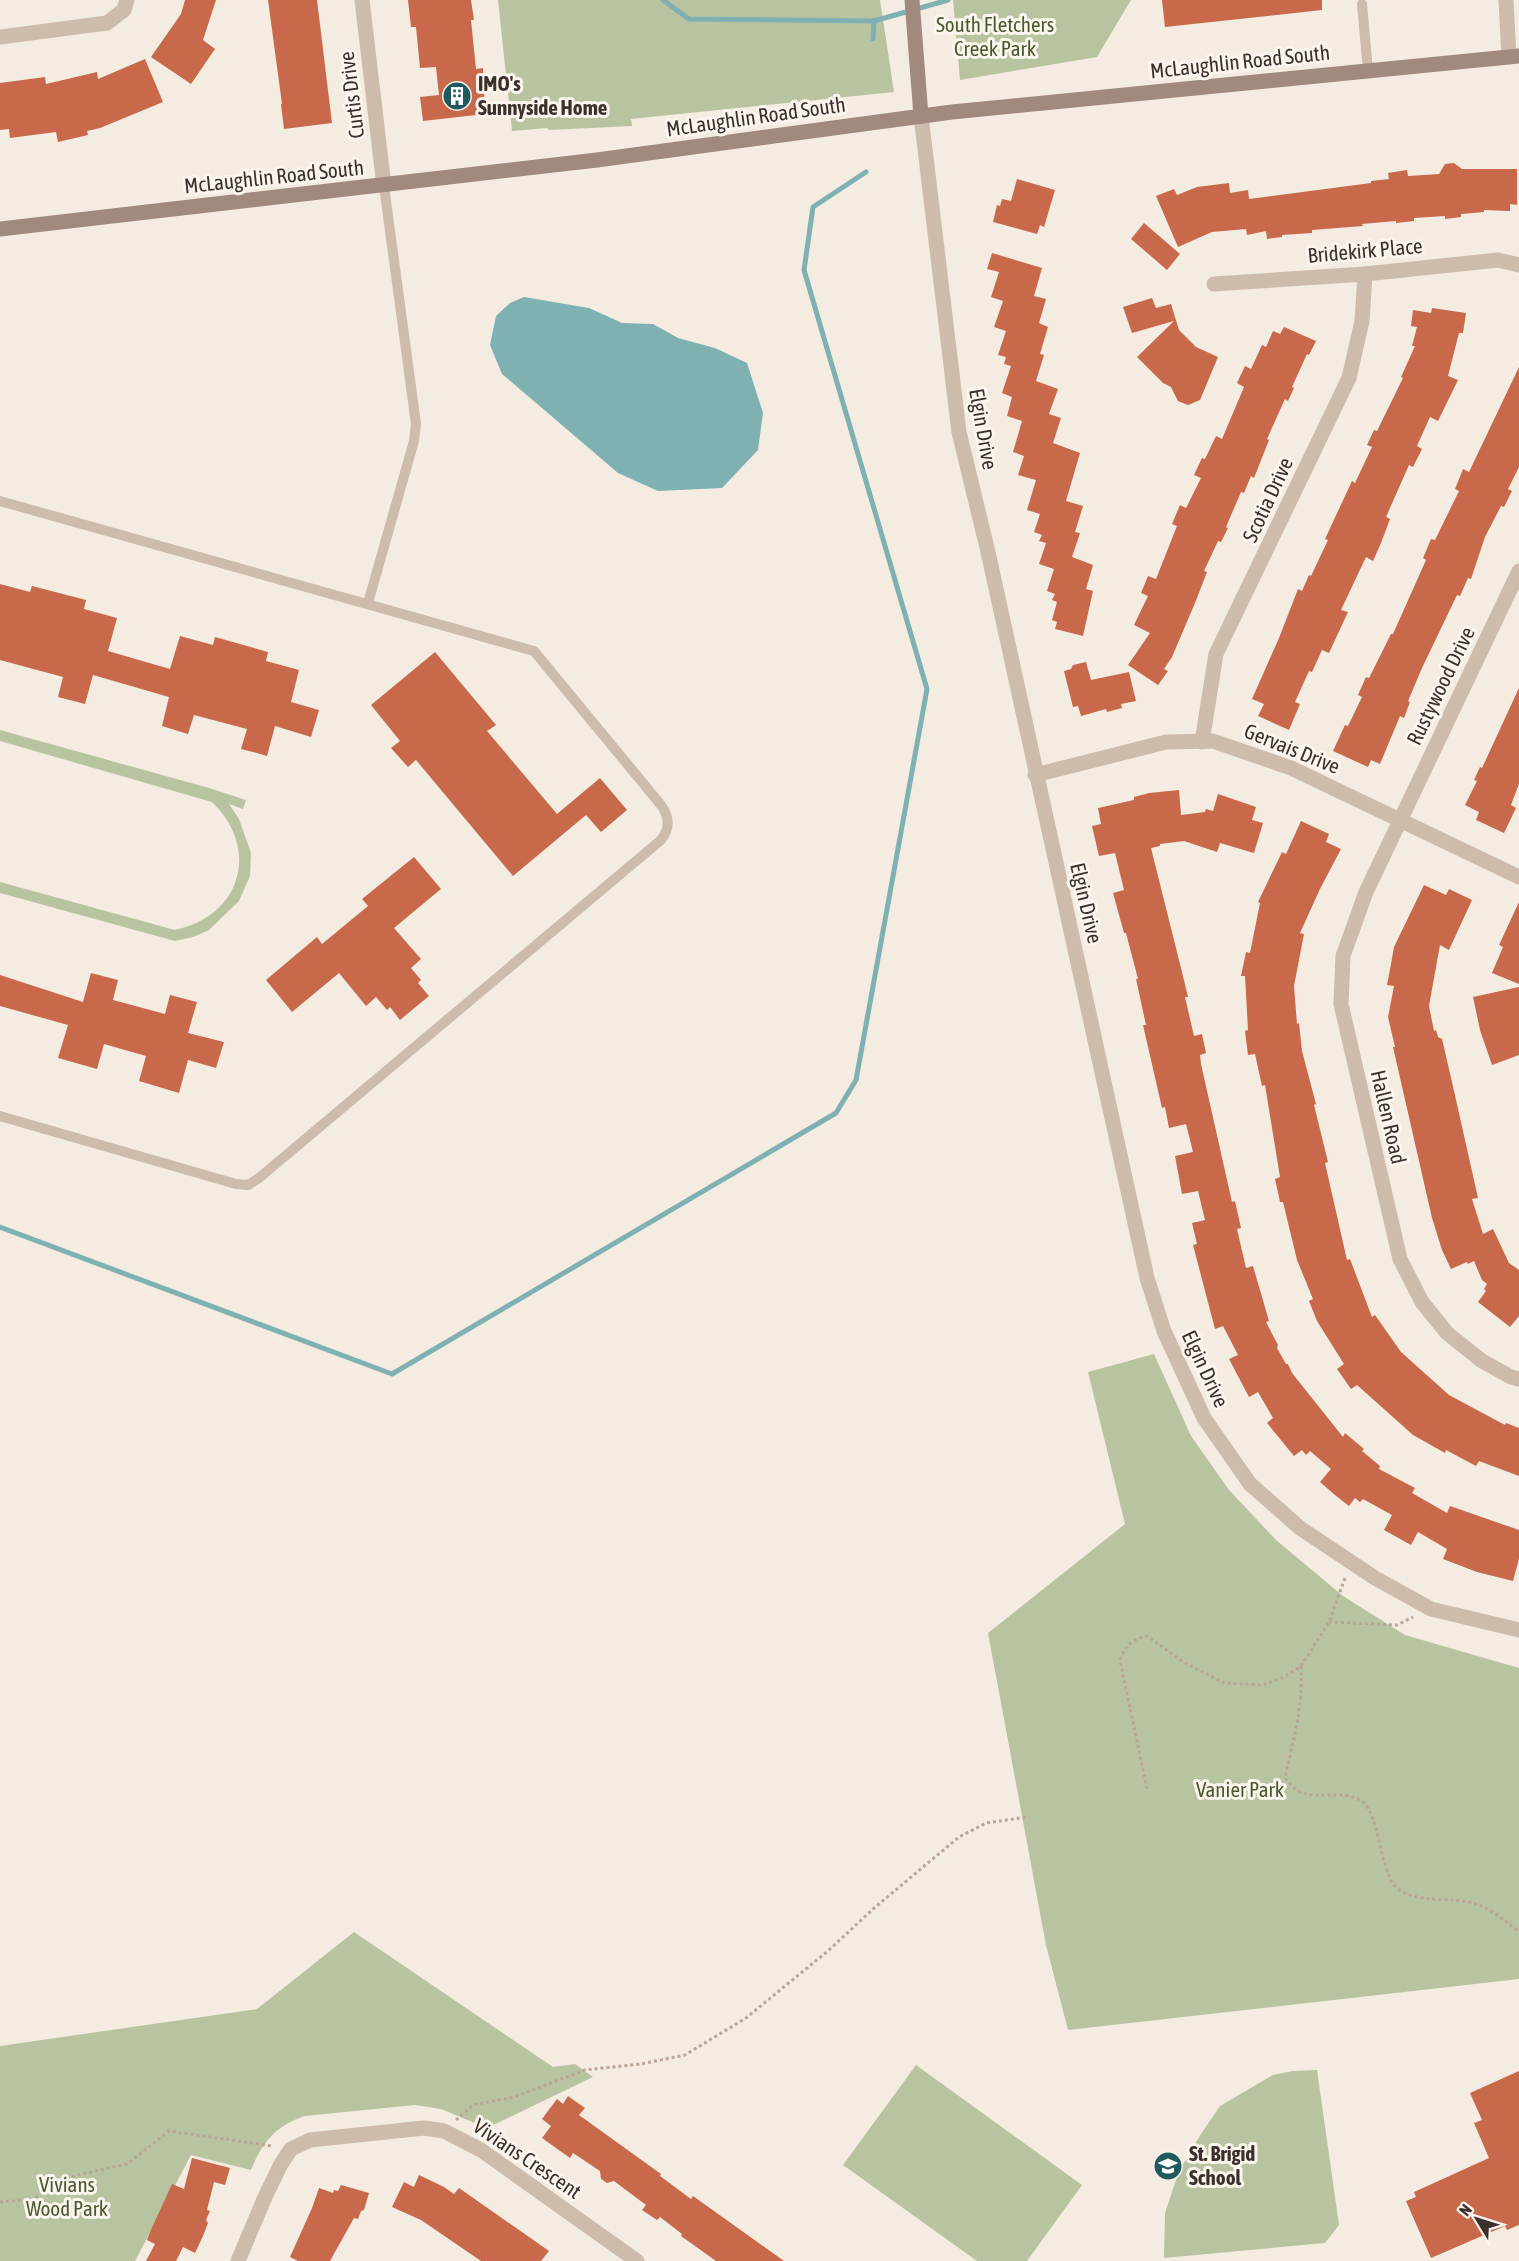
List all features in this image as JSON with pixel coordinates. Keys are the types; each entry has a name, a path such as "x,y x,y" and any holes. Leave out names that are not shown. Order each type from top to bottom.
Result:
{"main road":[{"name":"Elgin Drive","path":"912,0 921,116"},
{"name":"McLaughlin Road South","path":"0,229 597,160 921,116 1514,56"}],"street":[{"path":"0,37 107,23 124,10 127,0"},
{"name":"Curtis Drive","path":"362,0 384,186"},
{"path":"1506,0 1514,56"},
{"name":"Elgin Drive","path":"921,116 959,432 1148,1278 1164,1331 1204,1418 1250,1484 1300,1528 1351,1562 1431,1609 1519,1630"},
{"name":"Bridekirk Place","path":"1214,284 1365,274 1498,260 1519,265"},
{"name":"Scotia Drive","path":"1202,742 1216,654 1348,378 1362,321 1365,274"},
{"name":"Rustywood Drive","path":"1400,820 1519,571"},
{"name":"Gervais Drive","path":"1035,775 1166,742 1214,741 1292,768 1519,877"},
{"name":"Hallen Road","path":"1400,820 1366,892 1343,956 1341,1004 1400,1259 1422,1302 1447,1333 1482,1360 1519,1379"},
{"name":"Vivians Crescent","path":"291,2149 310,2140 341,2136 424,2128 444,2131 481,2150 637,2261"},
{"path":"238,2261 265,2197 291,2149"}],"lane":[{"path":"1362,4 1368,70"},
{"path":"368,603 414,441 416,424 384,186"},
{"path":"0,501 534,651 666,813 669,821 667,832 652,848 248,1185 236,1184 0,1116"}],"path":[{"path":"1147,1789 1120,1660 1125,1646 1135,1639 1147,1636 1185,1663 1224,1683 1263,1685 1282,1678 1301,1666 1329,1622 1351,1562"},
{"path":"1329,1622 1397,1625 1431,1609"},
{"path":"1301,1666 1302,1689 1298,1725 1285,1778 1292,1788 1310,1796 1347,1796 1362,1801 1370,1812 1392,1883 1403,1894 1474,1903 1488,1908 1519,1932"},
{"path":"444,2131 473,2105 514,2097 585,2070 641,2064 685,2055 746,2018 829,1950 873,1909 959,1837 986,1823 1027,1817"},
{"path":"0,2202 33,2199 69,2177 127,2164 170,2131 291,2149"}],"green space":[{"path":"498,0 880,0 894,92 631,119 632,126 512,131"},
{"name":"South Fletchers Creek Park","path":"953,0 1131,0 1097,57 960,80"},
{"path":"0,730 246,800 243,809 229,804 239,819 251,853 250,876 239,901 209,930 175,941 0,893 0,882 175,930 198,922 216,911 229,896 237,878 239,859 236,840 227,820 212,802 0,741"},
{"name":"Vanier Park","path":"1154,1354 1191,1436 1229,1490 1276,1540 1343,1596 1405,1635 1519,1668 1519,1979 1068,2030 1046,1945 988,1633 1125,1524 1088,1372"},
{"name":"Vivians Wood Park","path":"354,1932 553,2067 575,2064 593,2077 487,2128 441,2109 415,2105 305,2116 286,2124 271,2136 260,2151 251,2170 191,2155 135,2261 0,2261 0,2046 257,2009"},
{"path":"916,2065 1082,2185 1027,2261 977,2261 843,2165"},
{"path":"1317,2070 1339,2225 1325,2243 1164,2258 1165,2213 1179,2171 1220,2106 1273,2075"}],"water":[{"path":"524,297 589,308 622,323 653,324 678,338 715,348 747,363 763,413 758,450 722,488 658,491 618,473 502,374 490,345 496,316 510,303"}],"building":[{"path":"185,0 216,0 203,40 215,49 191,84 151,57 181,14"},
{"path":"268,0 317,0 332,123 284,129"},
{"path":"408,0 471,0 476,69 483,68 485,114 423,121 420,97 439,95 436,67 420,68 416,27 411,27"},
{"path":"1162,0 1322,0 1322,10 1165,27"},
{"path":"145,59 163,102 100,128 87,131 88,135 58,142 56,132 10,138 9,129 0,130 0,83 45,77 46,84 97,72 98,79"},
{"path":"1454,163 1462,169 1517,169 1517,205 1510,204 1510,211 1484,210 1484,212 1461,214 1461,217 1445,219 1445,216 1414,218 1414,221 1312,230 1312,233 1282,235 1282,237 1267,239 1266,231 1247,235 1246,229 1212,232 1178,247 1156,196 1174,189 1177,195 1197,187 1229,183 1230,193 1248,190 1249,199 1371,183 1371,181 1389,179 1388,173 1407,170 1408,176 1439,174 1445,164"},
{"path":"1017,179 1055,190 1044,227 1040,225 1037,234 993,222 997,205 1000,206 1002,199 1011,201"},
{"path":"1144,223 1180,254 1167,270 1131,239"},
{"path":"992,253 1042,268 1034,296 1046,299 1039,323 1048,327 1040,354 1044,355 1036,381 1058,389 1049,414 1061,418 1053,443 1080,453 1066,501 1083,506 1075,532 1080,533 1072,557 1093,565 1086,589 1093,591 1083,636 1055,629 1057,622 1052,620 1057,602 1052,600 1055,594 1047,591 1054,569 1039,564 1046,543 1039,541 1042,535 1034,532 1040,514 1027,510 1036,480 1018,475 1024,456 1013,452 1022,421 1007,416 1012,397 1002,393 1011,366 1004,364 1006,357 998,355 1006,331 994,327 1003,301 991,297 999,272 987,269"},
{"path":"1152,298 1156,308 1171,304 1179,330 1196,347 1218,357 1200,400 1188,405 1178,401 1171,387 1163,383 1137,357 1174,321 1132,333 1123,307"},
{"path":"1432,308 1466,313 1463,333 1459,333 1448,376 1458,380 1438,421 1430,417 1417,446 1422,449 1413,467 1409,465 1386,517 1390,519 1373,561 1366,557 1341,610 1348,612 1329,653 1322,650 1312,672 1309,671 1295,702 1300,704 1289,730 1258,716 1264,704 1252,699 1298,589 1302,591 1309,575 1311,576 1328,540 1325,539 1352,481 1355,483 1372,447 1367,445 1374,430 1377,431 1403,378 1401,377 1415,346 1412,346 1417,327 1411,326 1413,310 1431,313"},
{"path":"1284,327 1316,341 1309,355 1307,354 1288,401 1285,399 1267,439 1269,440 1254,478 1251,476 1244,493 1241,492 1226,527 1228,528 1221,542 1218,541 1204,571 1207,572 1195,603 1172,657 1164,669 1168,671 1158,685 1128,665 1150,633 1134,625 1148,596 1141,593 1148,576 1156,579 1177,526 1172,524 1180,505 1186,508 1201,478 1194,475 1202,458 1205,459 1216,436 1222,439 1244,387 1237,383 1245,366 1251,369 1262,345 1266,347 1273,331 1280,334"},
{"path":"1519,367 1519,467 1508,489 1512,491 1504,507 1501,506 1485,537 1471,579 1468,578 1460,596 1457,595 1422,668 1408,701 1410,702 1404,718 1400,716 1380,764 1371,760 1368,767 1333,751 1362,697 1358,695 1366,677 1369,678 1393,634 1426,560 1423,558 1431,539 1435,540 1459,491 1455,489 1463,469 1469,472"},
{"path":"0,584 30,592 32,586 86,600 84,609 117,618 108,651 170,669 180,636 213,645 215,637 268,652 266,661 299,670 291,702 319,710 311,737 275,726 267,756 241,749 247,729 194,715 188,734 162,726 169,697 93,675 85,704 58,697 63,677 0,660"},
{"path":"435,652 496,725 487,731 557,814 600,778 627,810 601,832 586,815 513,876 416,760 408,767 391,748 400,741 371,705"},
{"path":"1086,662 1091,680 1129,672 1136,701 1121,704 1122,708 1107,712 1106,709 1081,716 1078,706 1073,707 1064,671 1071,669 1073,665"},
{"path":"1519,688 1519,784 1511,805 1516,808 1504,833 1476,820 1479,812 1465,805 1477,781 1474,780 1480,767 1482,768"},
{"path":"1179,790 1181,815 1205,812 1206,809 1213,811 1218,794 1256,807 1252,820 1263,823 1254,853 1220,843 1217,852 1184,841 1160,844 1160,846 1151,848 1188,997 1185,997 1194,1036 1202,1034 1206,1053 1200,1055 1201,1064 1232,1202 1235,1201 1241,1228 1237,1229 1246,1268 1253,1266 1269,1321 1266,1322 1278,1345 1277,1348 1292,1373 1343,1437 1345,1433 1364,1449 1362,1451 1380,1466 1379,1469 1415,1488 1412,1493 1447,1513 1450,1506 1519,1530 1519,1559 1513,1581 1477,1572 1443,1559 1447,1549 1418,1532 1411,1545 1384,1530 1392,1515 1363,1499 1360,1502 1355,1498 1349,1506 1335,1495 1320,1482 1331,1469 1310,1451 1306,1455 1302,1450 1294,1456 1267,1423 1273,1418 1258,1392 1249,1397 1229,1359 1238,1355 1223,1326 1215,1329 1193,1245 1197,1244 1192,1223 1205,1220 1198,1191 1182,1194 1175,1156 1193,1152 1186,1124 1169,1128 1165,1107 1162,1108 1143,1025 1146,1025 1136,979 1138,979 1113,893 1124,890 1115,853 1099,856 1092,826 1101,824 1098,808 1134,800 1134,797 1149,793"},
{"path":"1301,821 1329,834 1326,842 1341,849 1300,933 1304,934 1294,986 1302,1051 1316,1104 1314,1105 1328,1162 1325,1163 1347,1260 1350,1259 1372,1317 1375,1315 1401,1352 1449,1395 1505,1425 1506,1423 1519,1428 1519,1476 1479,1461 1476,1466 1446,1450 1445,1453 1413,1435 1357,1385 1351,1389 1337,1369 1344,1364 1317,1321 1309,1301 1313,1299 1297,1260 1275,1179 1280,1177 1265,1085 1262,1086 1255,1054 1248,1055 1245,1031 1248,1030 1245,976 1241,976 1246,952 1250,953 1260,903 1258,902 1282,852 1286,854"},
{"path":"414,857 441,889 394,928 421,959 411,968 421,980 418,983 429,996 400,1020 390,1007 387,1010 376,997 366,1006 339,973 292,1012 266,980 317,937 322,944 368,906 362,899"},
{"path":"1424,885 1446,895 1449,889 1472,900 1449,950 1440,945 1429,1006 1434,1031 1436,1030 1438,1037 1442,1039 1478,1198 1472,1199 1483,1234 1493,1229 1509,1263 1519,1270 1519,1316 1510,1327 1478,1302 1486,1291 1484,1289 1487,1284 1482,1280 1474,1261 1451,1269 1442,1250 1432,1218 1393,1047 1395,1047 1388,1017 1394,986 1387,985 1394,947"},
{"path":"1519,902 1519,984 1492,973 1503,947 1499,945"},
{"path":"91,973 118,980 113,1000 165,1014 170,995 197,1002 188,1033 224,1042 216,1068 188,1060 179,1093 139,1081 146,1056 104,1044 97,1069 58,1058 68,1025 0,1006 0,975 83,1002"},
{"path":"1519,987 1519,1055 1492,1065 1480,1030 1473,997"},
{"path":"1519,2071 1519,2225 1507,2230 1505,2226 1431,2258 1406,2201 1416,2197 1414,2192 1489,2158 1474,2123 1482,2120 1470,2093"},
{"path":"568,2096 585,2108 579,2115 661,2174 660,2176 691,2199 693,2196 784,2261 716,2261 681,2236 682,2234 660,2217 657,2220 642,2210 646,2205 614,2181 607,2183 601,2179 600,2171 573,2153 570,2158 542,2138 551,2126 542,2119 557,2099 563,2104"},
{"path":"192,2158 230,2168 225,2185 214,2182 207,2210 210,2211 206,2220 208,2223 203,2236 195,2253 183,2247 176,2261 146,2261 155,2244 147,2240 150,2232 172,2184 184,2189"},
{"path":"419,2175 454,2194 459,2188 549,2251 541,2261 481,2261 421,2220 392,2207 404,2182 414,2187"},
{"path":"341,2185 369,2193 364,2210 361,2211 358,2219 354,2218 330,2261 298,2261 290,2257 319,2188 333,2193 334,2190 338,2191"}],"waterway":[{"path":"663,0 689,19 874,21 948,0"},
{"path":"873,39 874,21"},
{"path":"0,1227 392,1374 836,1113 856,1080 927,689 804,270 813,207 866,172"}],"place":[{"name":"IMO's Sunnyside Home","path":"457,96"},
{"name":"St. Brigid School","path":"1168,2166"}]}
